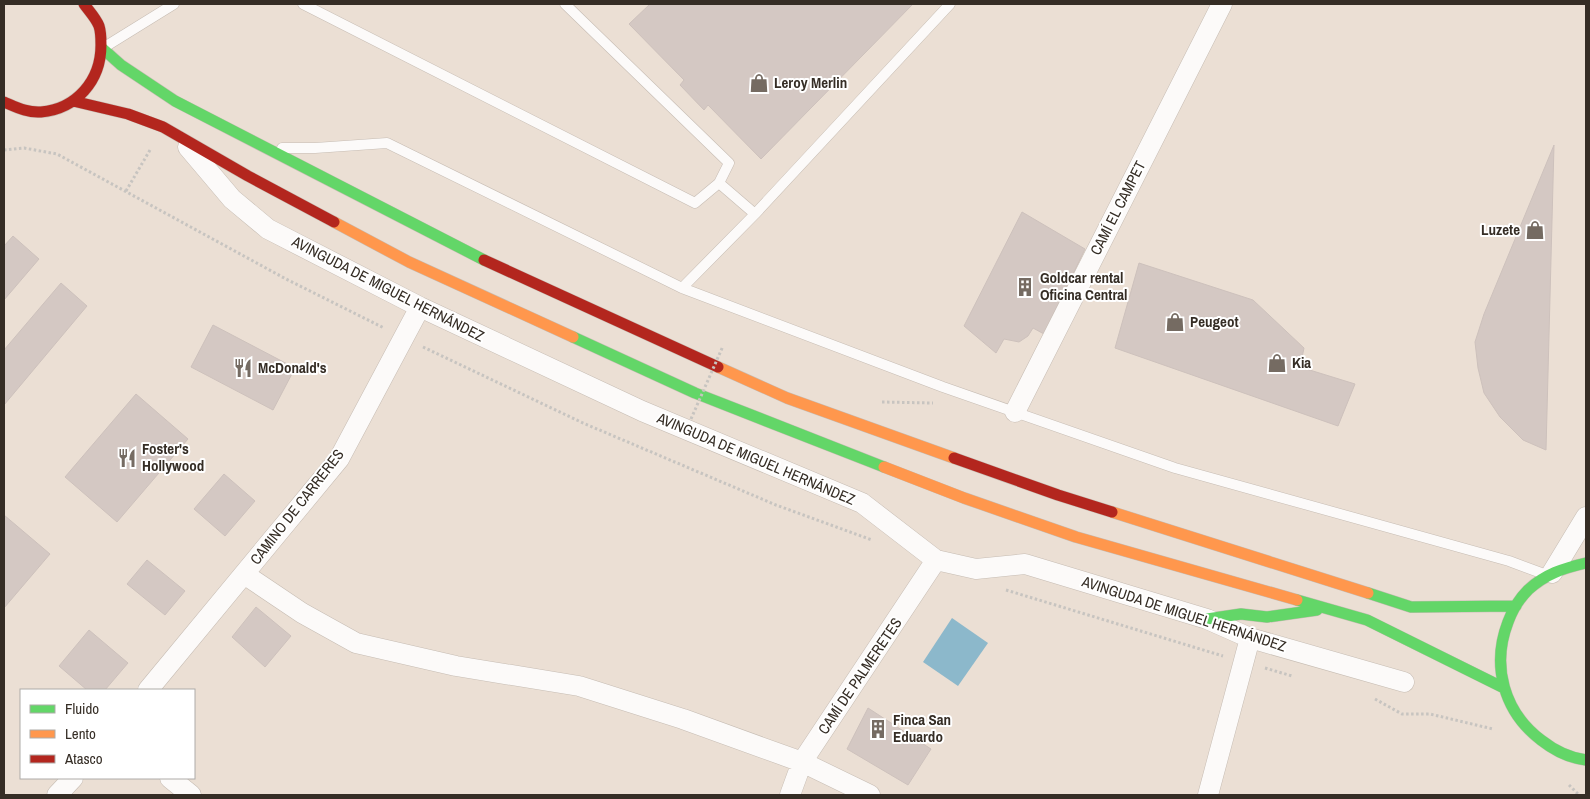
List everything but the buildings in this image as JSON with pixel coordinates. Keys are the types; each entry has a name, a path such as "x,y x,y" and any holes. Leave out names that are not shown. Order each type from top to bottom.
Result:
{"main road":[{"path":"7,110 31,112 53,110 73,101 82,94 95,77 102,48 99,27 84,4"},
{"path":"102,48 121,65 176,101 499,268 787,398 1058,495 1411,607 1516,606"},
{"path":"73,101 128,114 163,127 248,176 409,262 695,393 964,498 1076,537 1368,620 1502,687"},
{"path":"1586,563 1561,568 1530,589 1516,606 1504,631 1499,659 1502,687 1511,708 1524,727 1541,742 1561,753 1586,760"},
{"path":"1207,619 1241,614 1267,617 1327,608"}],"street":[{"name":"CAMÍ EL CAMPET","path":"1015,412 1222,4"},
{"name":"AVINGUDA DE MIGUEL HERNÁNDEZ","path":"181,138 232,198 268,229 420,307 642,412 862,503 936,560 976,569 1026,564 1207,619 1250,638 1404,682"},
{"name":"CAMINO DE CARRERES","path":"149,689 339,459 420,307"},
{"path":"1550,574 1586,517"},
{"name":"CAMÍ DE PALMERETES","path":"790,795 802,762 936,560"},
{"path":"244,574 302,613 356,643 456,666 579,686 802,762 870,795"},
{"path":"1208,795 1250,638"},
{"path":"57,795 72,779"},
{"path":"171,779 191,795"}],"lane":[{"path":"102,48 174,4"},
{"path":"303,4 695,203 719,183 729,163 565,4"},
{"path":"682,288 755,214 950,4"},
{"path":"268,148 315,148 387,143 682,288 943,387 1176,468 1550,574"},
{"path":"719,183 755,214"}],"path":[{"path":"692,419 722,346"}],"water":[{"path":"952,618 988,643 958,686 923,662"}],"traffic: fast":[{"path":"102,48 121,65 175,101 484,260"},
{"path":"573,337 695,393 884,467"},
{"path":"1586,563 1562,570 1534,584 1516,605 1508,622 1501,655 1504,687 1510,702 1528,729 1562,753 1586,760"},
{"path":"1368,593 1411,607 1516,606"},
{"path":"1297,600 1367,620 1502,687"},
{"path":"1207,619 1241,614 1267,617 1317,610"}],"traffic: slow":[{"path":"334,222 409,262 573,337"},
{"path":"718,367 787,398 954,458"},
{"path":"884,467 964,498 1076,537 1297,600"},
{"path":"1112,512 1368,593"}],"traffic: jam":[{"path":"4,102 26,111 41,112 54,110 65,105 84,91 97,70 101,45 99,26 84,4"},
{"path":"73,101 128,114 163,127 248,176 334,222"},
{"path":"484,260 718,367"},
{"path":"954,458 1112,512"}],"place":[{"name":"Leroy Merlin","path":"759,83"},
{"name":"Luzete","path":"1535,230"},
{"name":"Goldcar rental Oficina Central","path":"1025,287"},
{"name":"Peugeot","path":"1175,322"},
{"name":"Kia","path":"1277,363"},
{"name":"McDonald's","path":"243,368"},
{"name":"Foster's Hollywood","path":"127,458"},
{"name":"Finca San Eduardo","path":"878,729"}]}
